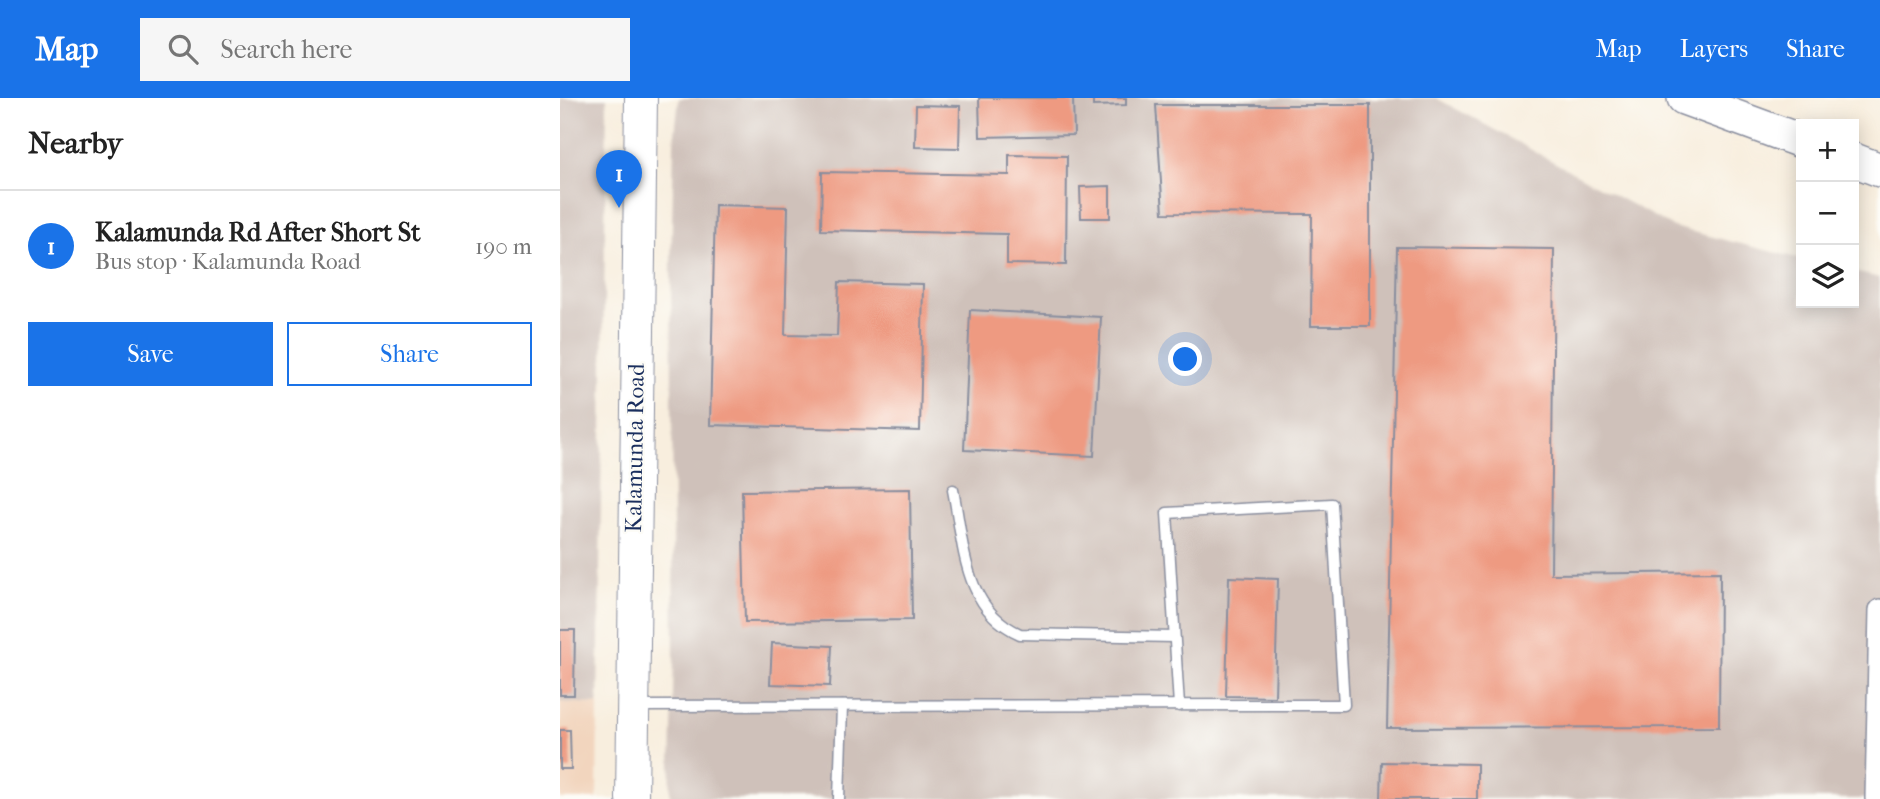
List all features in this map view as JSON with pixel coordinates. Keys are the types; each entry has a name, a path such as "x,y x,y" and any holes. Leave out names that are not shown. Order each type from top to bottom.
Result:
{"highway":[{"path":"1684,98 1796,139"},
{"path":"1859,162 1880,170"}],"main road":[{"name":"Kalamunda Road","path":"632,799 641,98"}],"street":[{"path":"1876,799 1880,610"}],"lane":[{"path":"953,490 971,584 985,610 1003,626 1020,634 1174,638"},
{"path":"632,706 1179,706 1344,705 1332,504 1167,513 1179,706"},
{"path":"839,799 842,706"}],"shaded area":[{"path":"560,98 607,98 598,704 560,702"},
{"path":"679,98 1436,98 1673,227 1796,258 1796,308 1859,308 1859,273 1880,278 1880,799 670,799 674,658 671,265 674,143"},
{"path":"560,702 598,704 597,799 560,799"}],"building":[{"path":"979,98 1073,98 1074,135 980,137"},
{"path":"1093,98 1126,98 1126,105 1093,106"},
{"path":"916,105 960,106 959,148 915,147"},
{"path":"1156,105 1370,105 1370,326 1311,326 1312,214 1163,213"},
{"path":"1009,155 1067,156 1066,265 1007,264 1007,234 821,230 822,172 1009,175"},
{"path":"1110,186 1110,218 1081,218 1080,187"},
{"path":"715,205 788,207 785,335 837,336 839,282 923,284 920,431 710,425"},
{"path":"1397,247 1554,249 1551,574 1720,572 1719,727 1387,728"},
{"path":"970,310 1101,317 1094,456 964,450"},
{"path":"910,489 912,620 745,622 742,491"},
{"path":"1229,577 1278,579 1275,697 1226,696"},
{"path":"560,630 575,630 574,695 560,695"},
{"path":"772,643 832,646 830,686 770,684"},
{"path":"560,730 570,730 571,769 560,769"},
{"path":"1382,762 1477,764 1477,799 1381,799"}],"place":[{"name":"Kalamunda Rd After Short St","path":"619,208"}]}
